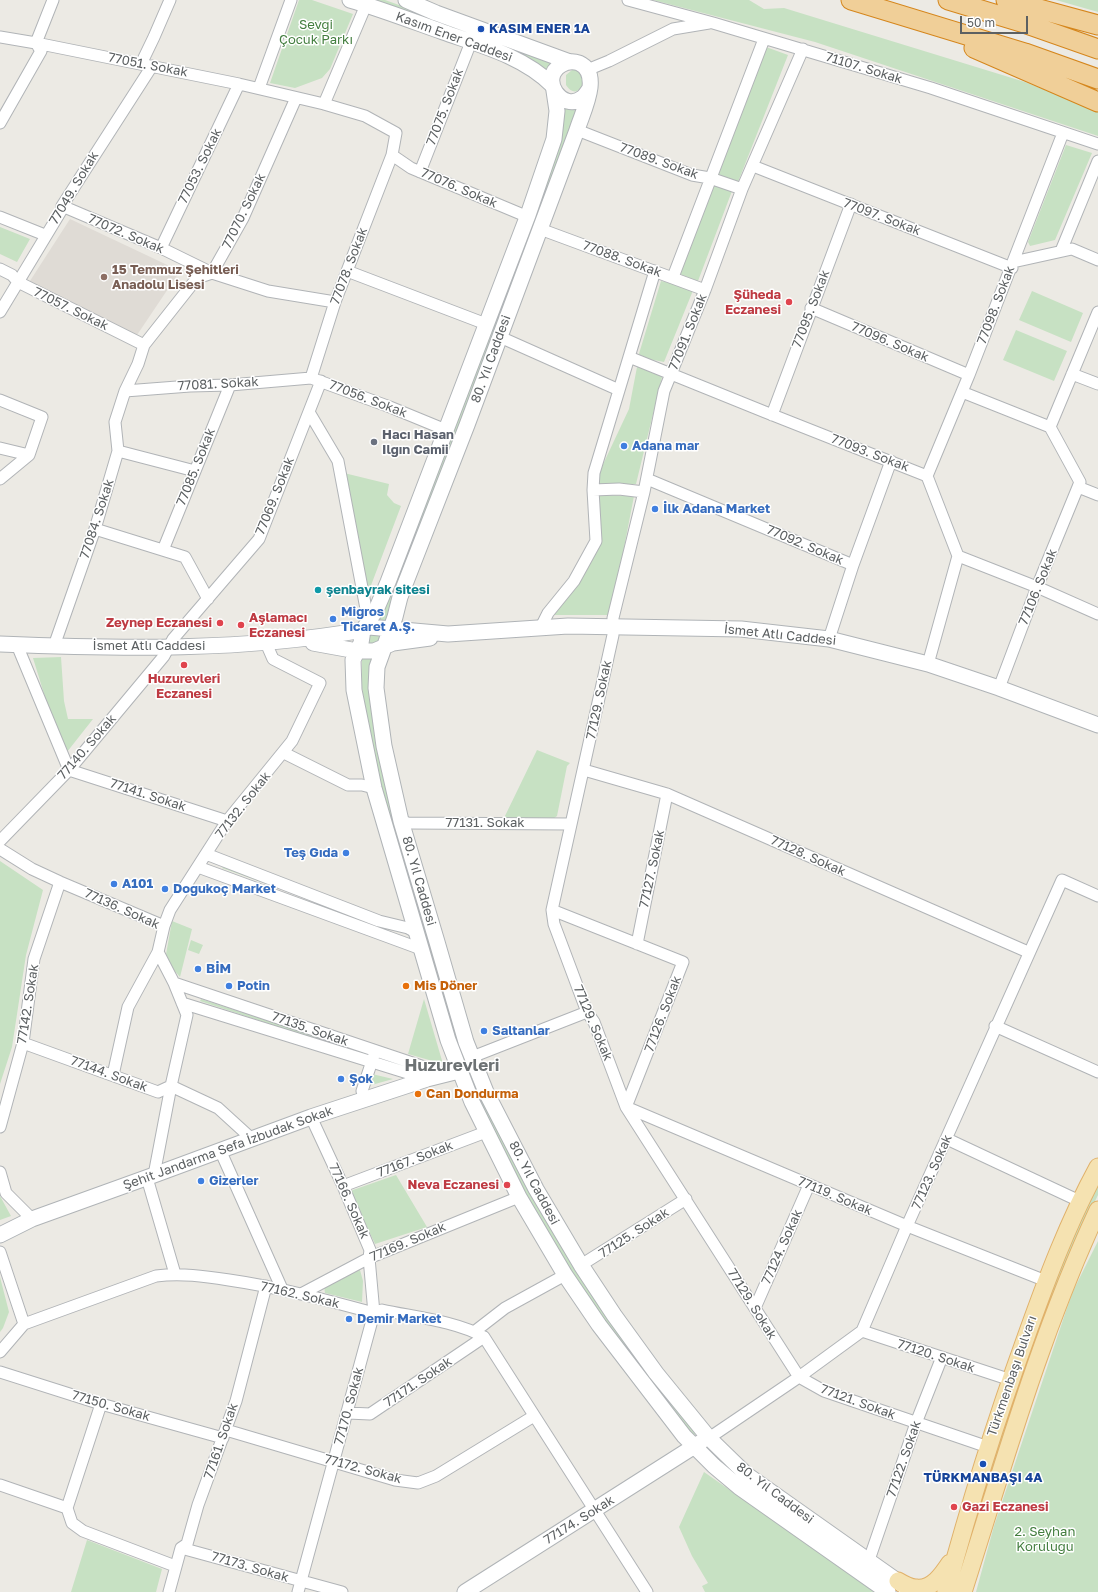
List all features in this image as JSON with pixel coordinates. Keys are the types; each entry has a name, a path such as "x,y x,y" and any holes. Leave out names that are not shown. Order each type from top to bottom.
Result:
{"highway":[{"path":"851,0 1025,53 1098,79"},
{"path":"948,0 1024,23 1098,49"},
{"path":"1006,0 1098,25"},
{"path":"896,13 1098,102"}],"main road":[{"name":"Kasım Ener Caddesi","path":"350,0 366,2 515,59 534,69 553,88"},
{"path":"394,0 418,11 436,13"},
{"name":"Kasım Ener Caddesi","path":"406,0 424,4 436,13 570,62"},
{"path":"570,62 576,62 587,70 590,75 590,88 582,98 570,101 563,100 553,88 552,78 558,67 570,62"},
{"name":"80. Yıl Caddesi","path":"553,88 557,111 554,139 528,215 388,582 372,617 364,630 353,660 354,690 374,788 417,933 452,1073 472,1102 519,1197 565,1275 604,1331 668,1416 693,1446 714,1466 739,1487 893,1587 912,1592"},
{"name":"80. Yıl Caddesi","path":"590,88 577,130 500,337 400,597 391,629 377,667 376,688 384,746 401,821 472,1057 486,1092 536,1189 581,1265 614,1316 656,1373 709,1438 748,1475 869,1560 893,1587"},
{"name":"İsmet Atlı Caddesi","path":"298,640 357,651 374,651 393,643 448,634 568,626 741,629 830,639 928,664 999,688 1098,725"},
{"name":"İsmet Atlı Caddesi","path":"0,644 168,648 298,640 364,630 369,627 448,634"},
{"name":"Şehit Jandarma Sefa İzbudak Sokak","path":"0,1235 32,1219 151,1177 311,1117 427,1079 452,1073"},
{"path":"1082,1196 1098,1157"},
{"name":"Türkmenbaşı Bulvarı","path":"946,1592 988,1447 1010,1380 1046,1280 1082,1196 1098,1167"},
{"name":"Türkmenbaşı Bulvarı","path":"963,1592 1023,1403 1065,1284 1094,1230 1098,1210"},
{"name":"77174. Sokak","path":"465,1592 594,1511 693,1446 709,1438"},
{"path":"893,1587 916,1588 930,1586 942,1575 958,1549"}],"street":[{"path":"0,123 41,51 36,43 53,0"},
{"name":"77049. Sokak","path":"0,312 146,65 154,37 170,0"},
{"path":"259,88 291,0"},
{"name":"71107. Sokak","path":"628,0 803,49 931,88 1098,144"},
{"path":"324,104 366,2"},
{"path":"587,70 609,61 673,29 713,23"},
{"name":"77051. Sokak","path":"0,37 259,88 324,104"},
{"path":"673,278 764,39"},
{"name":"77075. Sokak","path":"420,172 471,42"},
{"name":"77091. Sokak","path":"614,627 613,618 647,479 664,391 705,290 742,189 803,49"},
{"name":"77053. Sokak","path":"161,248 239,84"},
{"name":"77070. Sokak","path":"212,273 243,218 296,98"},
{"name":"77078. Sokak","path":"316,379 334,302 392,155 396,133 365,116 324,104"},
{"name":"77089. Sokak","path":"577,130 692,175 710,178 742,189"},
{"name":"77098. Sokak","path":"928,476 969,375 1063,132"},
{"name":"77076. Sokak","path":"392,155 410,168 521,214 528,215"},
{"path":"1061,251 1098,161"},
{"name":"77097. Sokak","path":"753,166 1012,265"},
{"name":"77095. Sokak","path":"772,415 851,204"},
{"name":"77072. Sokak","path":"62,206 161,248 212,273 268,291 334,302"},
{"path":"0,217 46,235"},
{"name":"77088. Sokak","path":"540,229 705,290"},
{"path":"1012,265 1072,249 1098,260"},
{"name":"77057. Sokak","path":"0,269 12,276 18,282 144,345"},
{"path":"541,628 548,613 574,581 596,541 593,490 594,473 656,271"},
{"path":"347,272 486,324"},
{"path":"125,390 138,364 144,345 197,278 212,273"},
{"name":"77096. Sokak","path":"811,308 969,375"},
{"path":"1050,427 1098,312"},
{"path":"500,337 619,390"},
{"name":"77093. Sokak","path":"629,357 928,476"},
{"path":"1072,374 1098,384"},
{"name":"77081. Sokak","path":"125,390 316,379"},
{"name":"77069. Sokak","path":"168,648 173,639 259,539 309,412 316,379"},
{"name":"77056. Sokak","path":"316,379 446,430"},
{"name":"77085. Sokak","path":"163,550 230,385"},
{"name":"77084. Sokak","path":"54,646 95,529 118,451 115,422 125,390"},
{"path":"962,392 1050,427 1080,482 1078,487 1098,495"},
{"path":"0,400 42,417 28,455 0,479"},
{"path":"309,412 338,461 367,614 372,617"},
{"path":"0,448 28,455"},
{"path":"118,451 195,471"},
{"path":"830,639 853,565 891,461"},
{"path":"928,476 958,556 928,664"},
{"name":"77092. Sokak","path":"647,479 853,565"},
{"name":"77106. Sokak","path":"999,688 1037,587 1078,487"},
{"path":"593,490 619,489 644,492"},
{"path":"95,529 185,557 208,599"},
{"path":"958,556 1037,587 1098,614"},
{"name":"77129. Sokak","path":"614,627 584,770 570,824 552,910 554,924 587,1012 594,1022 626,1107 799,1377"},
{"name":"77132. Sokak","path":"164,926 170,910 227,821 284,753 292,741 320,684 272,660 266,643"},
{"path":"17,645 69,770"},
{"name":"77140. Sokak","path":"0,841 69,770 164,656 168,648"},
{"path":"284,753 348,785 362,785 374,788"},
{"name":"77141. Sokak","path":"69,770 227,821"},
{"name":"77128. Sokak","path":"584,770 668,794 1028,952"},
{"name":"77127. Sokak","path":"637,944 668,794"},
{"name":"77131. Sokak","path":"401,821 408,823 570,824"},
{"name":"77136. Sokak","path":"0,850 32,869 60,882 164,926 158,952 128,1007 113,1075"},
{"path":"206,854 379,921 408,928 417,933"},
{"path":"198,867 421,949"},
{"name":"77123. Sokak","path":"862,1331 995,1026 1062,880 1098,896"},
{"name":"77142. Sokak","path":"0,1127 23,1042 34,960 60,882"},
{"name":"77126. Sokak","path":"552,910 683,962 626,1107"},
{"path":"158,952 174,983 187,1015 151,1177 175,1274"},
{"name":"77135. Sokak","path":"174,983 376,1051 452,1073"},
{"name":"77135. Sokak","path":"182,1003 427,1079"},
{"path":"472,1057 587,1012"},
{"path":"995,1026 1098,1072"},
{"name":"77144. Sokak","path":"23,1042 158,1092 170,1086"},
{"path":"365,1099 362,1091 376,1051"},
{"path":"170,1086 218,1108 252,1139"},
{"name":"77119. Sokak","path":"626,1107 907,1226 1046,1280"},
{"name":"77166. Sokak","path":"311,1117 343,1186 370,1250 369,1258 374,1313"},
{"name":"77167. Sokak","path":"343,1186 486,1132"},
{"path":"947,1139 1073,1198 1082,1196"},
{"path":"220,1150 282,1289"},
{"path":"0,1172 6,1193 32,1219"},
{"name":"77124. Sokak","path":"755,1308 809,1185"},
{"name":"77169. Sokak","path":"301,1294 369,1258 519,1197"},
{"name":"77125. Sokak","path":"581,1265 686,1199"},
{"path":"0,1252 24,1324"},
{"name":"77162. Sokak","path":"0,1352 24,1324 156,1276 175,1274 207,1277 282,1289 374,1313 382,1310 459,1326 479,1334"},
{"name":"77171. Sokak","path":"348,1413 370,1414 479,1334 505,1308 565,1275"},
{"name":"77161. Sokak","path":"169,1592 181,1548 187,1544 198,1505 236,1401 266,1286"},
{"name":"77170. Sokak","path":"300,1587 374,1313"},
{"path":"709,1438 799,1377 862,1331"},
{"name":"77120. Sokak","path":"862,1331 1010,1380"},
{"path":"479,1334 534,1416 647,1592"},
{"name":"77122. Sokak","path":"869,1560 916,1423 942,1358"},
{"name":"77150. Sokak","path":"0,1372 101,1404 224,1434"},
{"name":"77121. Sokak","path":"799,1377 824,1391 988,1447"},
{"path":"101,1404 67,1508 72,1523 83,1531 175,1566"},
{"name":"77172. Sokak","path":"224,1434 334,1462 395,1480 418,1483 436,1476 534,1416"},
{"path":"0,1485 67,1508"},
{"name":"77173. Sokak","path":"181,1548 300,1587 342,1592"}],"shaded area":[{"name":"15 Temmuz Şehitleri Anadolu Lisesi","path":"70,219 180,271 137,335 28,284"}],"green space":[{"name":"Sevgi Çocuk Parkı","path":"299,0 312,0 353,14 330,69 322,78 295,88 270,83"},
{"path":"373,0 385,0 494,39 557,65 549,76"},
{"path":"653,0 749,0 764,9 784,8 1025,82 1096,110 1098,111 1098,136 815,42"},
{"path":"1056,0 1098,0 1098,12"},
{"path":"766,47 788,55 738,182 716,174"},
{"path":"572,70 578,70 586,81 577,91 572,91 566,85 566,75"},
{"path":"563,107 577,111 389,622 376,621"},
{"path":"1066,145 1092,153 1055,240 1030,246 1028,242"},
{"path":"712,185 732,191 698,281 677,273"},
{"path":"0,227 30,239 17,262 0,254"},
{"path":"661,281 694,288 664,362 638,357"},
{"path":"1032,291 1083,313 1071,342 1019,320"},
{"path":"1016,330 1067,351 1054,381 1003,360"},
{"path":"637,367 663,373 636,484 597,484 598,475 629,409"},
{"path":"344,473 389,484 387,495 394,503 401,506 367,596"},
{"path":"599,495 634,496 609,615 552,615 578,583 600,520"},
{"path":"368,634 378,635 380,639 378,643 369,645 366,639"},
{"path":"61,657 64,701 68,719 93,719 67,752 61,749 33,658"},
{"path":"362,657 374,658 369,690 375,739 389,803 413,885 500,1132 698,1433 692,1436 613,1334 565,1264 525,1194 471,1087 452,1032 384,803 370,739 362,688"},
{"path":"537,750 570,763 567,766 557,816 553,819 504,818"},
{"path":"0,861 43,890 26,955 12,1047 0,1084"},
{"path":"223,867 292,891 292,893 222,868"},
{"path":"172,921 192,929 180,977 165,960"},
{"path":"191,940 203,945 199,954 188,950"},
{"path":"201,999 370,1054 370,1057 200,1001"},
{"path":"424,999 443,1064 408,1054"},
{"path":"372,1074 393,1079 368,1086"},
{"path":"396,1175 427,1227 375,1244 350,1191"},
{"path":"1098,1181 1098,1195 1083,1226 973,1535 974,1517 994,1452 1076,1222"},
{"path":"0,1196 11,1216 0,1220"},
{"name":"2. Seyhan Koruluğu","path":"1098,1241 1098,1592 976,1592 994,1526 1072,1293"},
{"path":"360,1270 363,1281 362,1302 325,1293 324,1286"},
{"path":"0,1277 9,1312 0,1332"},
{"path":"704,1472 876,1592 705,1592 702,1586 708,1583 692,1556 679,1527"},
{"path":"87,1540 162,1569 156,1592 71,1592"}],"place":[{"name":"KASIM ENER 1A","path":"481,29"},
{"name":"15 Temmuz Şehitleri Anadolu Lisesi","path":"104,277"},
{"name":"Şüheda Eczanesi","path":"789,302"},
{"name":"Hacı Hasan Ilgın Camii","path":"374,442"},
{"name":"Adana mar","path":"624,446"},
{"name":"İlk Adana Market","path":"655,509"},
{"name":"şenbayrak sitesi","path":"318,590"},
{"name":"Migros Ticaret A.Ş.","path":"333,619"},
{"name":"Zeynep Eczanesi","path":"220,623"},
{"name":"Aşlamacı Eczanesi","path":"241,625"},
{"name":"Huzurevleri Eczanesi","path":"184,665"},
{"name":"Teş Gıda","path":"346,853"},
{"name":"A101","path":"114,884"},
{"name":"Doğukoç Market","path":"165,889"},
{"name":"BİM","path":"198,969"},
{"name":"Potin","path":"229,986"},
{"name":"Mis Döner","path":"406,986"},
{"name":"Saltanlar","path":"484,1031"},
{"name":"Şok","path":"341,1079"},
{"name":"Can Dondurma","path":"418,1094"},
{"name":"Gizerler","path":"201,1181"},
{"name":"Neva Eczanesi","path":"507,1185"},
{"name":"Demir Market","path":"349,1319"},
{"name":"TÜRKMANBAŞI 4A","path":"983,1464"},
{"name":"Gazi Eczanesi","path":"954,1507"}],"district":[{"name":"Huzurevleri","path":"452,1066"}]}
